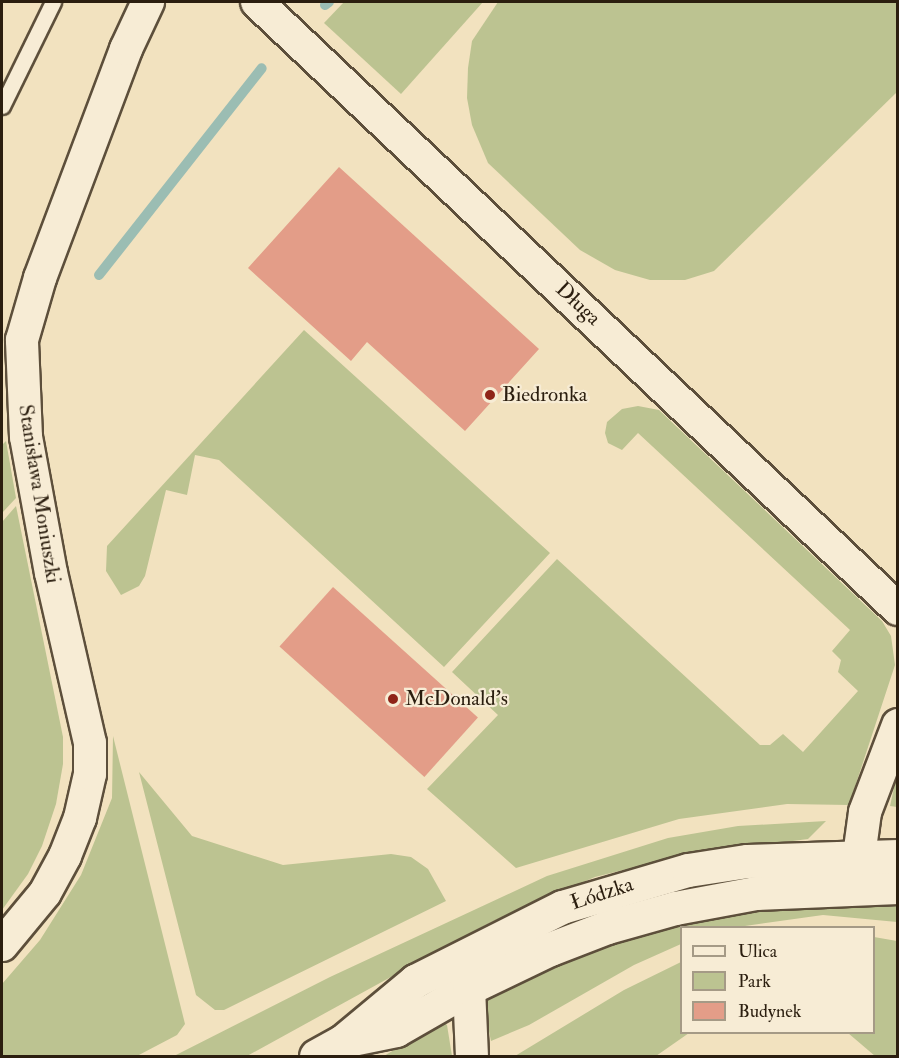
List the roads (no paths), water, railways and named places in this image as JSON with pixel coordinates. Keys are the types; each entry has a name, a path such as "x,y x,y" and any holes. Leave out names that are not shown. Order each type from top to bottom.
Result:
{"main road":[{"name":"Łódzka","path":"329,1049 415,981 562,907 688,870 747,861 897,856"},
{"name":"Łódzka","path":"329,1049 396,1030 469,988 550,949 607,927 675,908 756,893 897,887"}],"street":[{"name":"Stanisława Moniuszki","path":"2,945 45,893 65,856 80,818 90,774 90,743 54,585 26,437 22,340 44,267 126,49 148,2"},
{"name":"Długa","path":"256,2 897,609"},
{"path":"859,856 865,812 897,725"},
{"path":"469,988 472,1056"}],"lane":[{"path":"2,105 53,2"}],"waterway":[{"path":"325,5 329,2"},
{"path":"99,275 262,68"}],"place":[{"name":"Biedronka","path":"490,395"},
{"name":"McDonald's","path":"393,699"}]}
